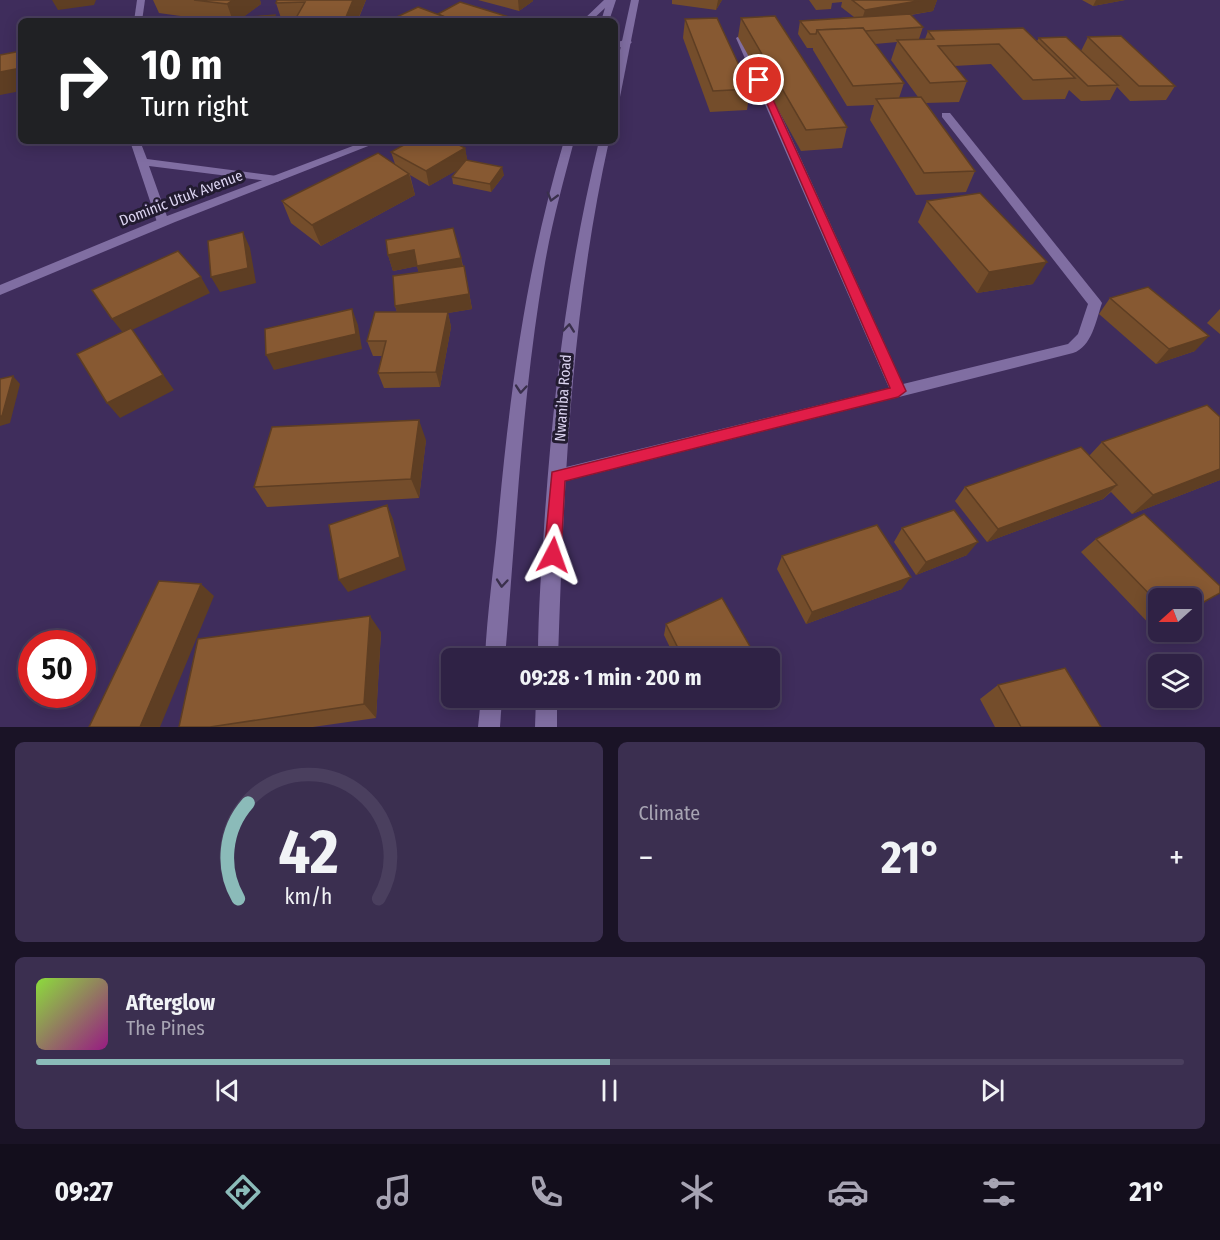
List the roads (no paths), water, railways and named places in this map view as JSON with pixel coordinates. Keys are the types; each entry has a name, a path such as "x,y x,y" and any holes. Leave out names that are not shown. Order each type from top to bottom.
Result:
{"street":[{"path":"138,18 141,0"},
{"path":"589,18 610,0"},
{"path":"606,18 610,0"},
{"path":"618,83 635,0"},
{"path":"741,38 898,391"},
{"path":"618,45 627,42"},
{"path":"558,476 1073,348 1084,336 1095,303 946,115"},
{"path":"136,144 163,222"},
{"name":"Dominic Utuk Avenue","path":"0,290 163,222 368,144"},
{"path":"496,648 523,363 548,213 565,144"},
{"name":"Nwaniba Road","path":"549,648 569,327 577,269 603,144"},
{"path":"142,162 277,178"},
{"path":"489,727 491,708"},
{"path":"546,727 547,708"}]}
